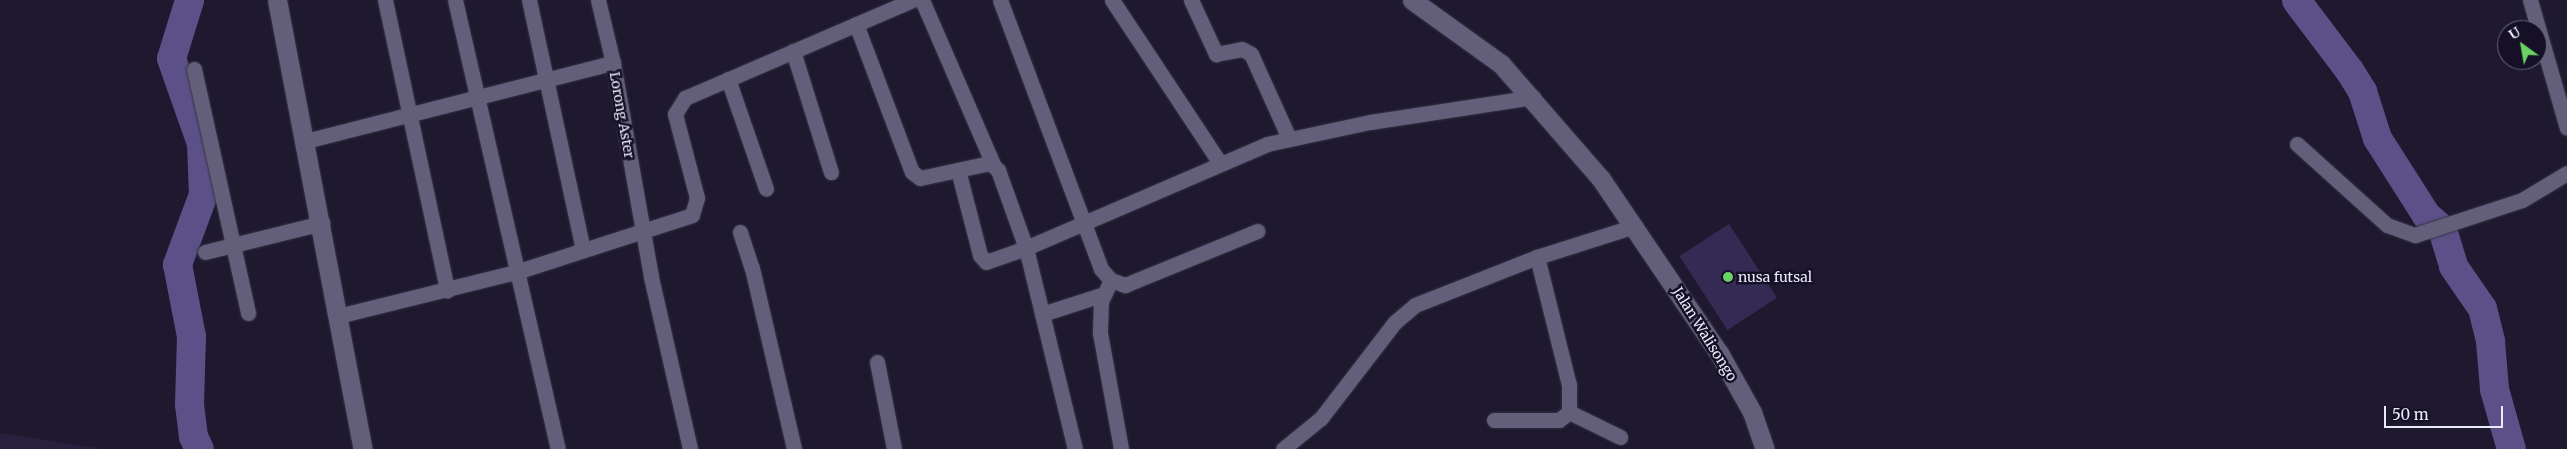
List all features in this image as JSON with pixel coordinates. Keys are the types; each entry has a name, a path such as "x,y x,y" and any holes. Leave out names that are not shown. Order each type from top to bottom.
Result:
{"street":[{"path":"277,0 322,223 363,449"},
{"path":"385,0 446,290"},
{"path":"455,0 558,449"},
{"path":"529,0 583,250"},
{"name":"Lorong Aster","path":"598,0 613,63 643,231 690,449"},
{"path":"338,316 516,272 692,215 698,198 675,114 684,98 912,0"},
{"path":"922,0 993,164 1001,178 1026,248 1075,449"},
{"path":"1000,0 1101,269 1111,280 1125,285 1257,231"},
{"path":"1112,0 1220,163"},
{"path":"1191,0 1216,54 1242,49 1251,54 1288,138"},
{"name":"Jalan Walisongo","path":"1412,0 1488,52 1533,97 1635,226 1719,353 1752,412 1765,449"},
{"path":"2530,0 2567,128"},
{"path":"856,24 912,172 920,178 993,164"},
{"path":"793,51 831,172"},
{"path":"306,141 545,78 613,63"},
{"path":"194,69 248,313"},
{"path":"728,79 766,189"},
{"path":"958,170 984,261 1026,248 1220,163 1288,138 1380,120 1533,97"},
{"path":"2297,144 2387,225 2415,235 2522,200 2567,173"},
{"path":"205,252 322,223"},
{"path":"1283,449 1322,418 1405,312 1426,299 1537,257 1635,226"},
{"path":"740,232 752,268 794,449"},
{"path":"1537,257 1568,384 1569,412"},
{"path":"1111,280 1104,294 1100,333 1121,449"},
{"path":"1042,314 1104,294"},
{"path":"877,362 894,449"},
{"path":"1494,420 1559,420 1569,412"},
{"path":"1569,412 1620,437"}],"shaded area":[{"name":"nusa futsal","path":"1729,224 1777,298 1727,330 1680,256"},
{"path":"0,433 104,449 0,449"}],"waterway":[{"path":"189,0 171,58 201,143 203,194 177,264 191,336 189,404 193,436 199,449"},
{"path":"2296,0 2349,70 2362,91 2377,138 2426,215 2442,229 2453,266 2482,308 2490,341 2494,389 2511,449"}],"place":[{"name":"nusa futsal","path":"1728,277"}]}
